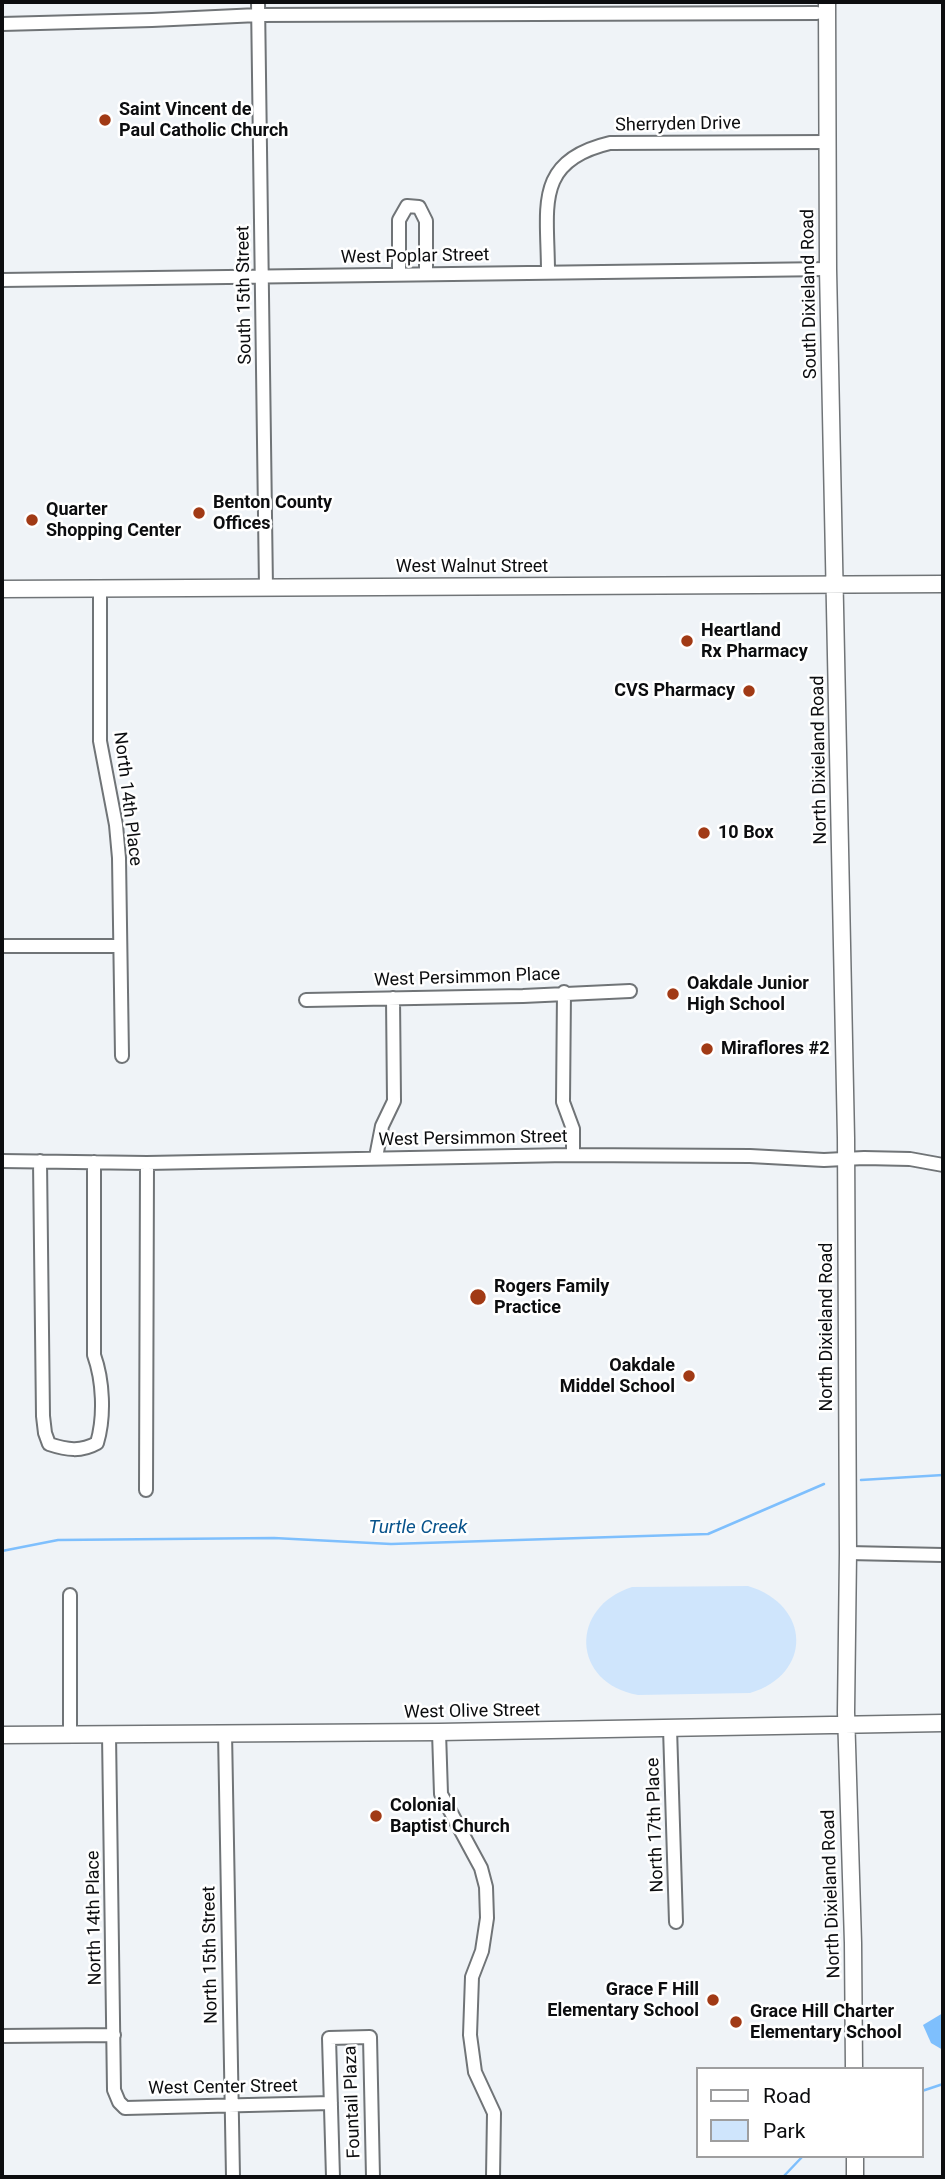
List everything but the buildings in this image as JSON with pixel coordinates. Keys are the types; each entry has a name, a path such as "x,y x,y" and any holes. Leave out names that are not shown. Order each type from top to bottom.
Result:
{"main road":[{"name":"South Dixieland Road","path":"822,7 836,585"},
{"name":"West Walnut Street","path":"2,589 943,584"},
{"name":"North Dixieland Road","path":"836,585 846,1158 846,1725 854,2067"},
{"name":"West Olive Street","path":"2,1735 439,1732 943,1723"},
{"path":"855,2158 855,2177"}],"street":[{"path":"2,24 152,20 258,8 822,7"},
{"name":"South 15th Street","path":"258,8 266,588"},
{"name":"Sherryden Drive","path":"548,272 548,200 554,176 578,153 610,143 827,142"},
{"path":"399,274 399,220 407,206 419,207 426,221 426,274"},
{"name":"West Poplar Street","path":"2,280 828,269"},
{"name":"North 14th Place","path":"100,587 100,741 116,825 119,858 122,1056"},
{"path":"2,946 120,946"},
{"name":"West Persimmon Place","path":"306,1000 630,991"},
{"path":"564,992 563,1102 573,1129 573,1155"},
{"path":"376,1157 383,1126 394,1101 393,998"},
{"name":"West Persimmon Street","path":"2,1161 147,1163 573,1155 910,1159 943,1165"},
{"path":"40,1161 43,1416 49,1444 65,1450 86,1449 97,1443 101,1429 100,1372 94,1355 94,1162"},
{"path":"146,1490 147,1163"},
{"path":"848,1553 943,1555"},
{"path":"70,1595 70,1734"},
{"name":"North 17th Place","path":"670,1728 676,1922"},
{"name":"North 15th Street","path":"225,1732 233,2177"},
{"path":"439,1732 441,1794 481,1868 486,1887 482,1951 472,1977 470,2035 475,2072 494,2113 493,2177"},
{"name":"North 14th Place","path":"109,1734 114,2090 118,2102"},
{"path":"2,2036 114,2035"},
{"name":"Fountail Plaza","path":"333,2177 329,2038 370,2037 373,2177"},
{"name":"West Center Street","path":"118,2102 125,2108 331,2103"}],"green space":[{"path":"748,1586 769,1595 784,1608 793,1623 796,1640 794,1656 785,1671 771,1684 750,1693 638,1695 616,1688 600,1676 590,1661 586,1644 589,1627 597,1611 611,1597 632,1587"}],"water":[{"path":"943,2013 943,2050 931,2043 923,2025"}],"waterway":[{"name":"Turtle Creek","path":"861,1480 943,1475"},
{"name":"Turtle Creek","path":"2,1551 58,1540 274,1538 391,1544 708,1534 824,1484"},
{"path":"924,2090 943,2084"},
{"path":"783,2177 801,2158"}],"place":[{"name":"Saint Vincent de Paul Catholic Church","path":"105,120"},
{"name":"Benton County Offices","path":"199,513"},
{"name":"Quarter Shopping Center","path":"32,520"},
{"name":"Heartland Rx Pharmacy","path":"687,641"},
{"name":"CVS Pharmacy","path":"749,691"},
{"name":"10 Box","path":"704,833"},
{"name":"Oakdale Junior High School","path":"673,994"},
{"name":"Miraflores #2","path":"707,1049"},
{"name":"Rogers Family Practice","path":"478,1297"},
{"name":"Oakdale Middel School","path":"689,1376"},
{"name":"Colonial Baptist Church","path":"376,1816"},
{"name":"Grace F Hill Elementary School","path":"713,2000"},
{"name":"Grace Hill Charter Elementary School","path":"736,2022"}]}
